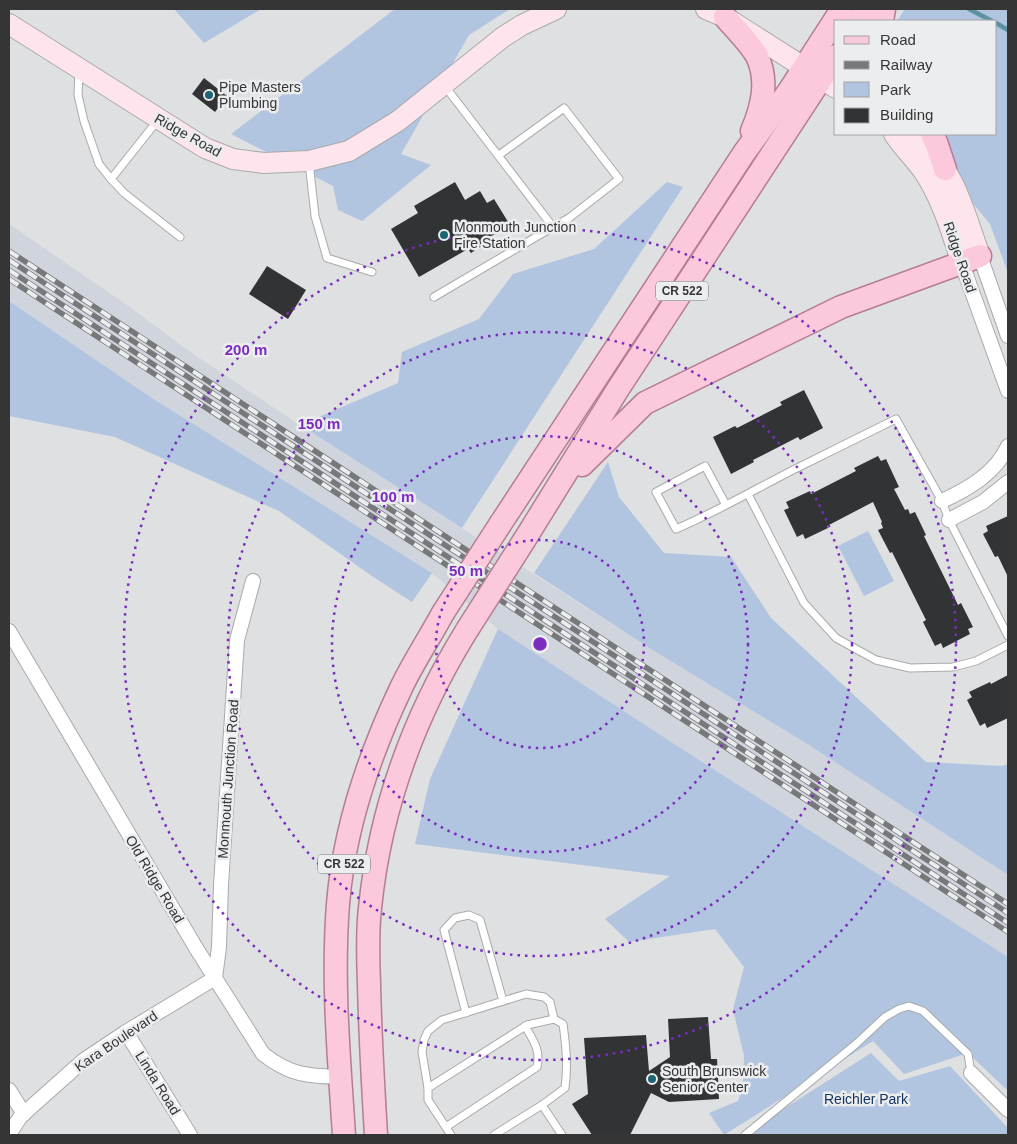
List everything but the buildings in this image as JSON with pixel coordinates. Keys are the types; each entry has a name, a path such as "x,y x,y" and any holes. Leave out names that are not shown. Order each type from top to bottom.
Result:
{"main road":[{"path":"860,20 867,9"},
{"path":"716,13 756,56 764,77 763,96 756,122 744,153"},
{"name":"CR 522","path":"344,1135 336,1014 338,902 346,851 360,793 402,685 443,613 744,153 789,91 820,78 834,34"},
{"name":"CR 522","path":"376,1135 370,1034 368,956 370,908 377,862 389,807 406,750 429,696 447,662 526,539 618,389 834,59"},
{"path":"932,135 945,169"},
{"path":"546,505 591,455 645,403 841,307 971,260"}],"street":[{"name":"Ridge Road","path":"9,24 205,148 233,159 264,164 309,161 348,150 364,142 398,121 503,37 522,25 556,9"},
{"path":"716,13 820,78"},
{"name":"Ridge Road","path":"895,135 930,181 946,218 971,260 1008,336"},
{"name":"Ridge Road","path":"911,135 926,145 945,169 957,191 971,260 1008,391"},
{"path":"942,501 956,495 991,472 1008,446"},
{"path":"949,520 982,502 1008,482"},
{"name":"Monmouth Junction Road","path":"215,978 219,947 221,886 237,640 254,581"},
{"name":"Old Ridge Road","path":"9,631 215,978 263,1054 278,1066 297,1073 340,1077"},
{"name":"Kara Boulevard","path":"9,1134 24,1114 84,1060 215,978"},
{"name":"Linda Road","path":"126,1032 190,1135"},
{"path":"972,1073 1008,1110"},
{"path":"9,1090 24,1114"}],"lane":[{"path":"79,67 78,95 84,121 99,164 124,193 180,237"},
{"path":"444,84 554,227"},
{"path":"434,297 569,218 619,180 564,108 499,155"},
{"path":"110,179 159,120"},
{"path":"309,161 315,216 327,258 372,272"},
{"path":"726,506 705,466 656,492 676,529 726,506 896,419 942,501 949,520 1008,636"},
{"path":"748,494 804,603 836,638 876,660 910,668 953,667 976,661 1008,645"},
{"path":"466,1013 444,930 455,918 469,915 480,920 503,1002"},
{"path":"451,1135 428,1100 422,1052 428,1032 442,1020 526,994 544,997 550,1002 554,1019"},
{"path":"745,1135 856,1044 885,1017 898,1009 909,1006 923,1011 968,1054 972,1073"},
{"path":"428,1088 525,1026 554,1019 563,1024 568,1058 565,1088 494,1135"},
{"path":"446,1127 537,1067 540,1057 537,1046 525,1026"},
{"path":"542,1105 559,1134"}],"shaded area":[{"path":"9,224 120,300 192,353 300,425 651,649 809,745 1008,875 1008,957 498,629 432,573 152,398 9,301"}],"green space":[{"path":"174,9 261,9 204,43"},
{"path":"395,9 510,9 469,35 401,154 431,165 362,221 338,210 333,186 231,134"},
{"path":"905,9 1008,9 1008,273 990,224 919,135 997,135 997,20 898,20"},
{"path":"667,182 683,187 462,528 300,425 398,383 402,352 479,319 513,274 594,249"},
{"path":"9,301 152,398 432,573 412,602 279,511 115,437 9,416"},
{"path":"608,462 619,497 664,553 731,557 771,618 926,762 1002,766 1008,764 1008,875 809,745 651,649 534,573"},
{"path":"868,531 894,581 864,596 838,546"},
{"path":"498,629 1008,957 1008,1091 968,1053 904,1074 873,1041 724,1135 709,1113 738,1101 743,1088 744,1056 733,1009 744,967 715,929 629,942 605,919 670,876 415,844 430,779"},
{"name":"Reichler Park","path":"871,1053 899,1081 950,1066 1008,1128 1008,1135 743,1135"}],"waterway":[{"path":"969,9 990,20"},
{"path":"997,24 1008,30"}],"railway":[{"path":"9,251 1008,904"},
{"path":"9,260 1008,913"},
{"path":"9,270 1008,923"},
{"path":"9,279 1008,932"}],"place":[{"name":"Pipe Masters Plumbing","path":"209,95"},
{"name":"Monmouth Junction Fire Station","path":"444,235"},
{"name":"South Brunswick Senior Center","path":"652,1079"}]}
